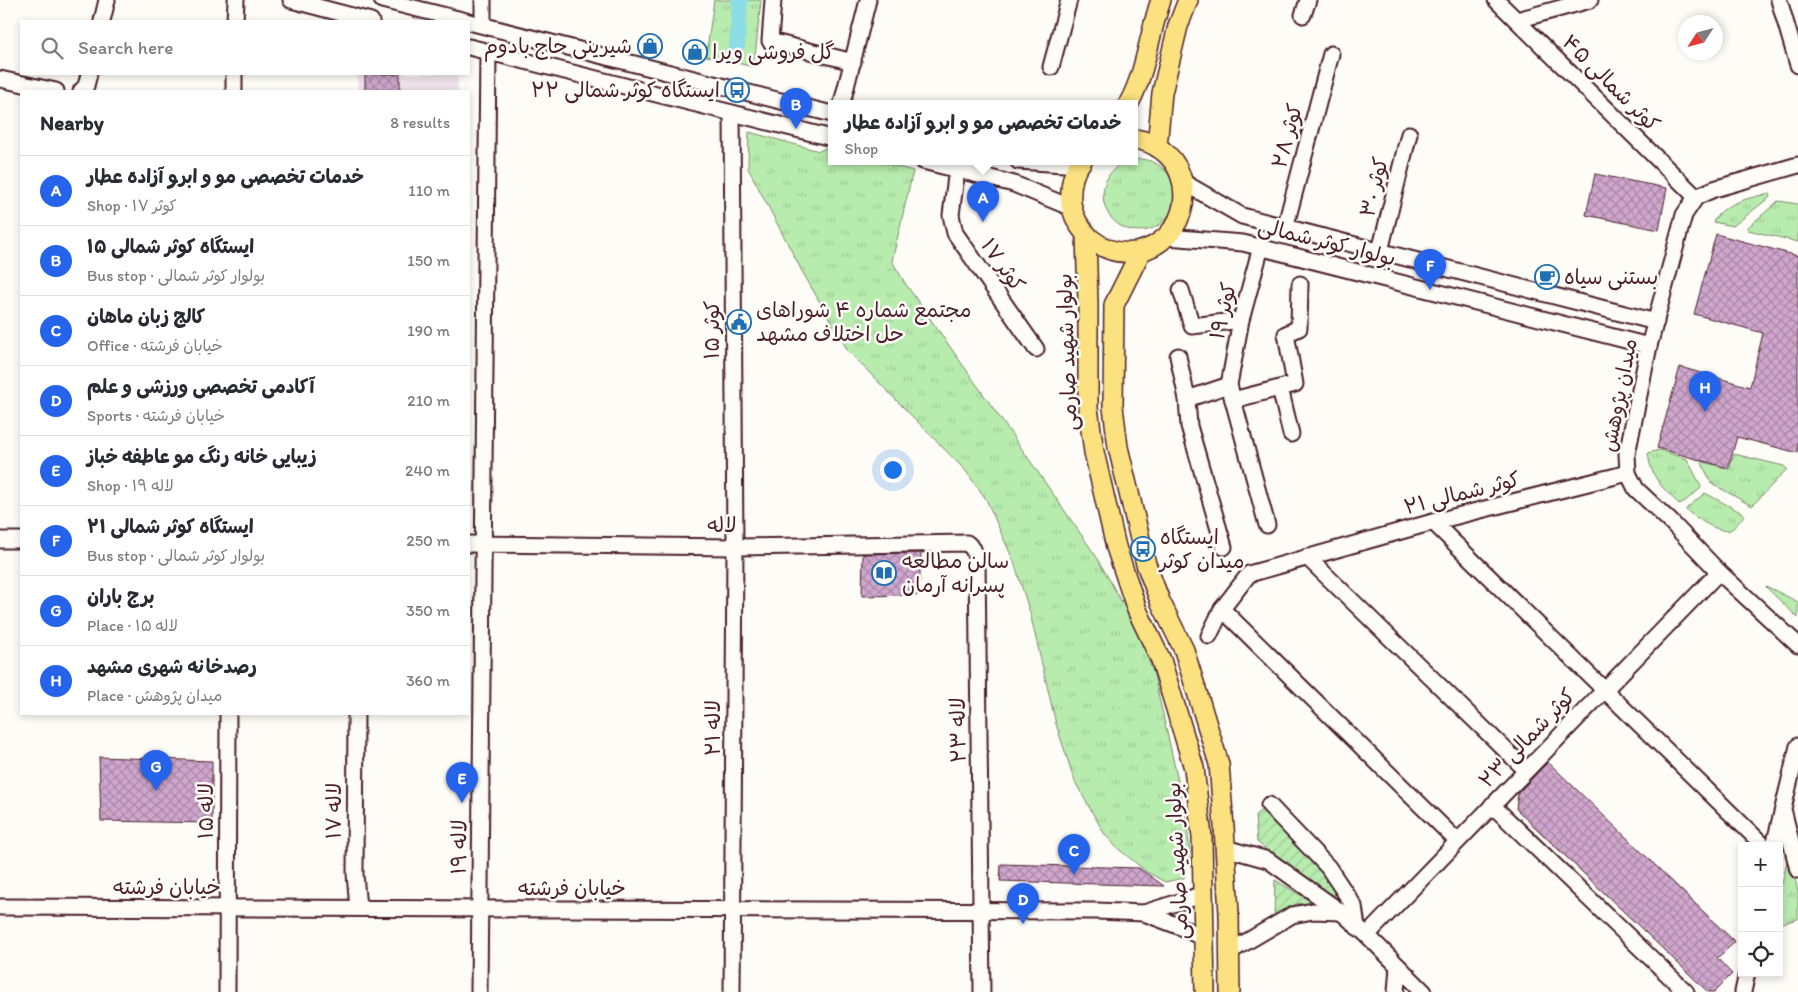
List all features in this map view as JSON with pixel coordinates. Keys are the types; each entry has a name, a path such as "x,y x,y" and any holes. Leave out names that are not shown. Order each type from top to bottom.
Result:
{"main road":[{"path":"1131,100 1138,87 1154,19 1161,0"},
{"path":"1158,146 1162,93 1178,26 1188,0"},
{"path":"1079,165 1072,178 1070,193 1072,208 1077,222 1086,234 1098,244 1111,250 1126,253 1141,251 1155,246 1167,237 1176,226 1182,212 1185,197 1183,182 1178,168 1169,156 1158,146 1138,140"},
{"name":"بولوار شهید صارمی","path":"1086,234 1088,408 1094,452 1116,547 1137,610 1161,660 1194,768 1202,837 1205,992"},
{"name":"بولوار شهید صارمی","path":"1141,251 1114,305 1113,407 1118,447 1146,564 1160,601 1184,650 1219,764 1225,848 1230,992"}],"street":[{"path":"102,20 107,0"},
{"path":"235,20 236,0"},
{"path":"290,0 367,20"},
{"path":"382,0 460,20"},
{"path":"483,0 472,23 828,113"},
{"path":"773,0 770,41 853,62"},
{"path":"843,100 868,0"},
{"path":"1051,67 1069,0"},
{"name":"کوثر شمالی ۴۵","path":"1496,0 1696,197"},
{"path":"1517,20 1590,0"},
{"path":"1779,0 1798,65"},
{"path":"470,47 828,137"},
{"name":"لاله ۱۹","path":"479,992 480,909 476,545 488,52"},
{"name":"کوثر ۲۸","path":"1286,228 1331,54"},
{"path":"83,90 89,75"},
{"path":"234,75 234,90"},
{"path":"0,79 51,90"},
{"name":"کوثر ۱۵","path":"732,112 735,547"},
{"name":"کوثر ۳۰","path":"1380,252 1409,134"},
{"path":"1696,197 1714,189 1798,164"},
{"path":"940,165 1014,184 1072,208"},
{"name":"کوثر ۱۷","path":"957,169 951,215 955,234 1036,349"},
{"name":"بولوار کوثر شمالی","path":"1183,182 1242,216 1656,322"},
{"name":"میدان پژوهش","path":"1696,197 1684,215 1649,346 1626,454 1628,473 1636,489 1719,572 1798,645"},
{"name":"بولوار کوثر شمالی","path":"1167,237 1243,243 1261,247 1649,346"},
{"name":"کوثر ۱۹","path":"1231,393 1241,320 1261,247"},
{"path":"1188,399 1280,388 1294,384 1286,334 1299,328 1300,284"},
{"path":"1181,290 1192,326 1241,320"},
{"path":"1178,356 1188,399 1189,426 1224,547"},
{"path":"1280,388 1291,434"},
{"path":"1231,393 1267,525"},
{"name":"کوثر شمالی ۲۱","path":"1208,636 1222,609 1249,574 1433,522 1628,473"},
{"path":"1433,522 1760,842"},
{"path":"0,540 20,540"},
{"name":"لاله","path":"476,545 735,547 967,543 974,549"},
{"name":"لاله ۲۱","path":"732,992 735,547"},
{"name":"لاله ۲۳","path":"974,549 977,560 982,992"},
{"path":"1307,557 1526,770"},
{"name":"کوثر شمالی ۲۳","path":"1362,931 1457,841 1719,572"},
{"path":"1222,609 1457,841"},
{"name":"لاله ۱۵","path":"227,992 228,715"},
{"name":"لاله ۱۷","path":"356,715 355,874 358,908"},
{"path":"1775,842 1798,746"},
{"path":"1269,805 1328,867 1354,906 1362,931"},
{"path":"1492,805 1686,992"},
{"path":"1783,810 1798,870"},
{"path":"1225,848 1268,860 1341,912 1424,992"},
{"name":"خیابان فرشته","path":"1144,913 1203,893"},
{"name":"خیابان فرشته","path":"0,907 1097,911 1144,913 1181,927 1203,938"},
{"path":"1229,952 1292,915 1313,911 1341,912"},
{"path":"1396,992 1398,966"},
{"path":"1743,992 1746,977"}],"shaded area":[{"path":"357,75 454,75 458,80 458,90 358,90"}],"green space":[{"path":"714,0 761,0 754,67 706,56"},
{"path":"749,132 819,151 828,147 828,165 891,165 913,171 892,261 905,283 1096,556 1139,633 1154,675 1185,812 1190,852 1184,878 1165,882 1147,872 1116,847 1104,833 1075,782 1056,724 1030,613 1014,562 986,499 965,470 848,351 803,273 748,168"},
{"path":"1138,159 1159,165 1169,175 1174,188 1174,202 1169,215 1159,225 1146,230 1132,230 1119,225 1109,215 1104,202 1104,188 1109,175 1119,165 1138,165"},
{"path":"1769,193 1770,197 1733,226 1713,222 1723,210 1737,202"},
{"path":"1778,201 1798,204 1798,242 1748,230 1747,228"},
{"path":"1659,450 1687,459 1701,486 1700,489 1680,505 1659,482 1652,470 1648,453"},
{"path":"1734,454 1784,466 1787,469 1752,506 1711,483 1701,461 1729,469"},
{"path":"1705,493 1744,514 1736,526 1730,530 1720,530 1686,510"},
{"path":"1766,587 1798,602 1798,618"},
{"path":"1265,807 1338,887 1333,898 1277,859 1257,842 1255,815"},
{"path":"1789,851 1798,892 1798,919 1783,923 1783,887"},
{"path":"1275,880 1314,903 1296,904 1274,916"}],"building":[{"path":"365,75 400,75 400,90 365,90"},
{"path":"1595,174 1667,188 1659,230 1586,215"},
{"path":"1716,234 1798,256 1798,453 1737,437 1728,468 1657,448 1680,367 1750,387 1763,333 1694,314"},
{"name":"سالن مطالعه پسرانه آرمان","path":"921,553 919,595 862,596 863,554"},
{"path":"99,757 212,761 212,823 101,821"},
{"path":"1548,762 1735,942 1717,958 1732,974 1714,992 1708,992 1516,809 1518,793"},
{"path":"1001,864 1139,868 1164,886 1000,881"}],"waterway":[{"path":"737,45 740,0"}],"place":[{"name":"شیرینی حاج بادوم","path":"650,46"},
{"name":"گل فروشی ویرا","path":"695,52"},
{"name":"ایستگاه کوثر شمالی ۲۲","path":"737,90"},
{"name":"ایستگاه کوثر شمالی ۱۵","path":"796,129"},
{"name":"خدمات تخصصی مو و ابرو آزاده عطار","path":"983,222"},
{"name":"بستنی سیاه","path":"1547,277"},
{"name":"ایستگاه کوثر شمالی ۲۱","path":"1430,290"},
{"name":"مجتمع شماره ۴ شوراهای حل اختلاف مشهد","path":"739,322"},
{"name":"رصدخانه شهری مشهد","path":"1705,412"},
{"name":"ایستگاه میدان کوثر","path":"1143,549"},
{"name":"سالن مطالعه پسرانه آرمان","path":"884,573"},
{"name":"برج باران","path":"156,791"},
{"name":"زیبایی خانه رنگ مو عاطفه خباز","path":"462,803"},
{"name":"کالج زبان ماهان","path":"1074,875"},
{"name":"آکادمی تخصصی ورزشی و علم","path":"1023,924"}]}
